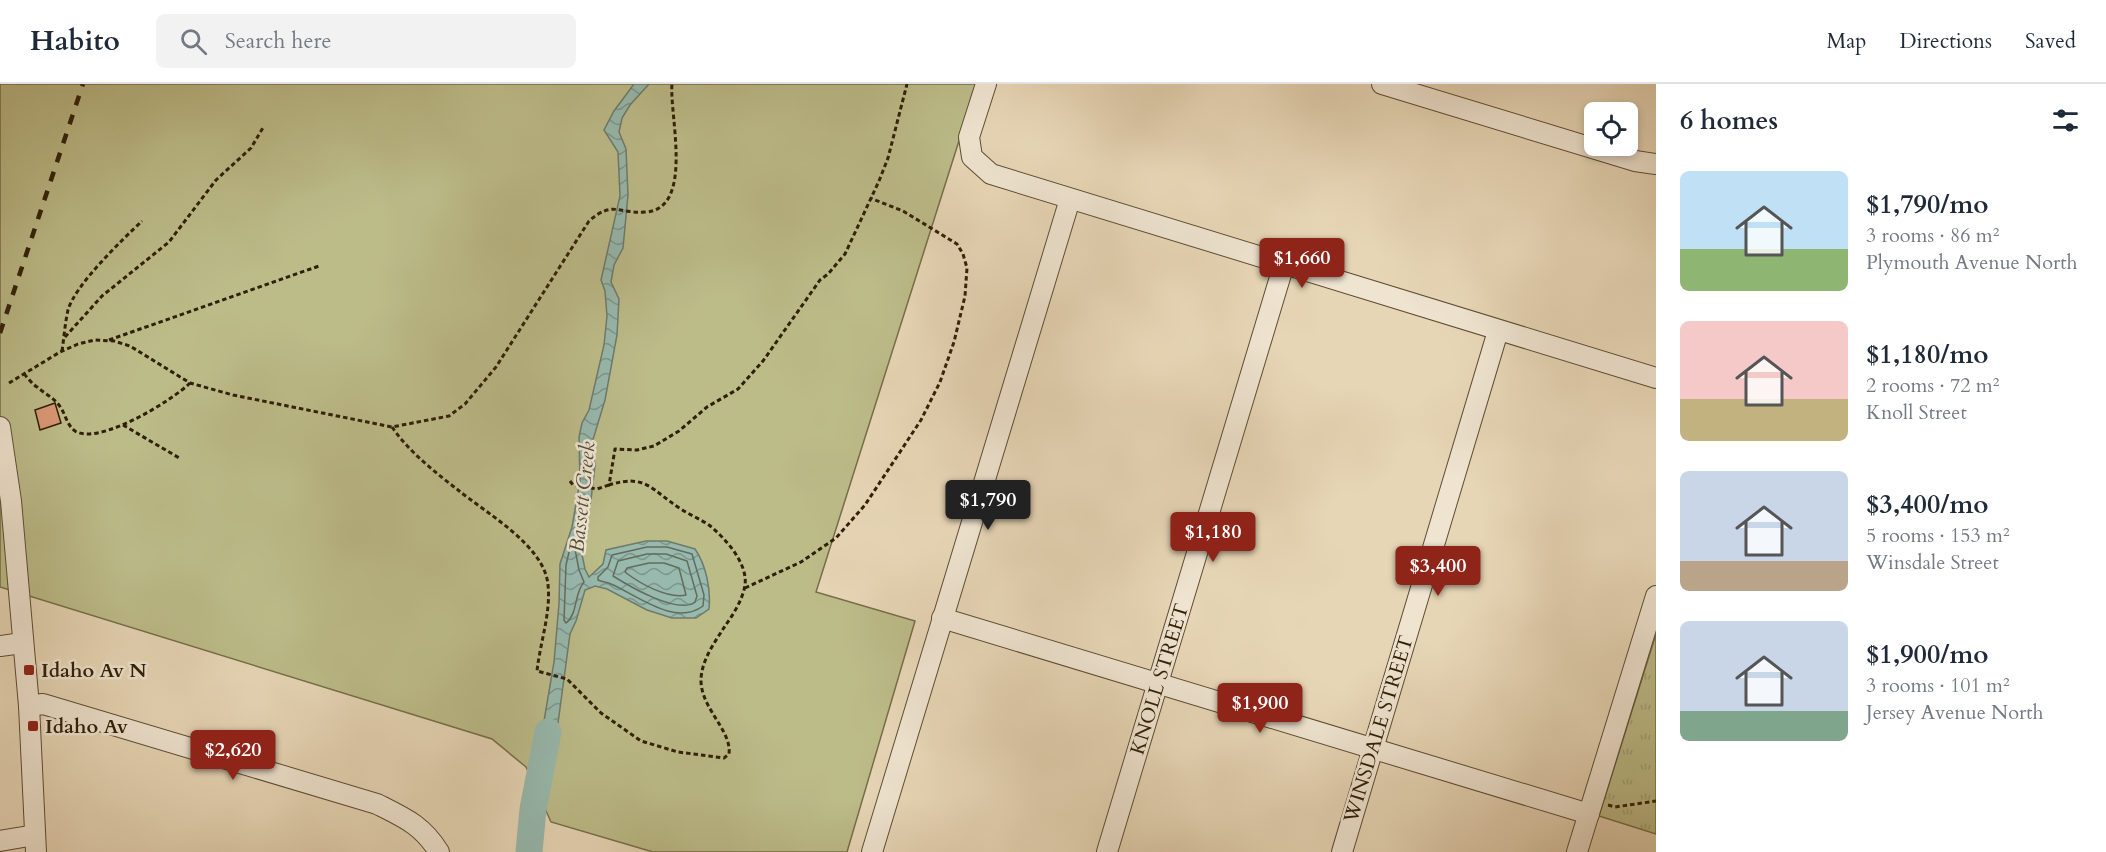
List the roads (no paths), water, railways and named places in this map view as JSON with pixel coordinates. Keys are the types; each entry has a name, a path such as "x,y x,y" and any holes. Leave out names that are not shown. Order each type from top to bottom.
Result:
{"street":[{"path":"986,84 969,137 972,157 991,174 1656,378"},
{"path":"1382,84 1635,161 1656,164"},
{"path":"872,852 1070,200"},
{"name":"KNOLL STREET","path":"1107,852 1284,264"},
{"name":"WINSDALE STREET","path":"1341,852 1498,331"},
{"path":"0,427 2,454 11,501 29,706 36,844 0,841"},
{"path":"1577,852 1656,596"},
{"path":"942,618 1373,748 1591,805"},
{"path":"0,646 22,643"},
{"path":"29,706 43,704 377,804 413,822 432,841 439,852"}],"water":[{"path":"634,84 649,84 630,105 622,118 619,132 626,149 628,195 623,248 614,265 611,282 619,299 617,335 605,400 591,446 595,465 581,550 589,577 603,564 606,550 646,541 667,541 695,549 707,578 709,609 696,618 672,618 647,610 607,589 595,586 585,590 570,634 558,723 546,769 530,762 543,727 554,662 560,564 572,527 580,481 579,437 582,423 589,410 604,345 607,316 605,291 601,280 620,196 618,152 604,130 614,111"}],"waterway":[{"name":"Bassett Creek","path":"529,852 533,809 548,732"}],"railway":[{"path":"0,333 83,84"}],"place":[{"name":"Idaho Av N","path":"29,670"},
{"name":"Idaho Av","path":"33,726"}]}
